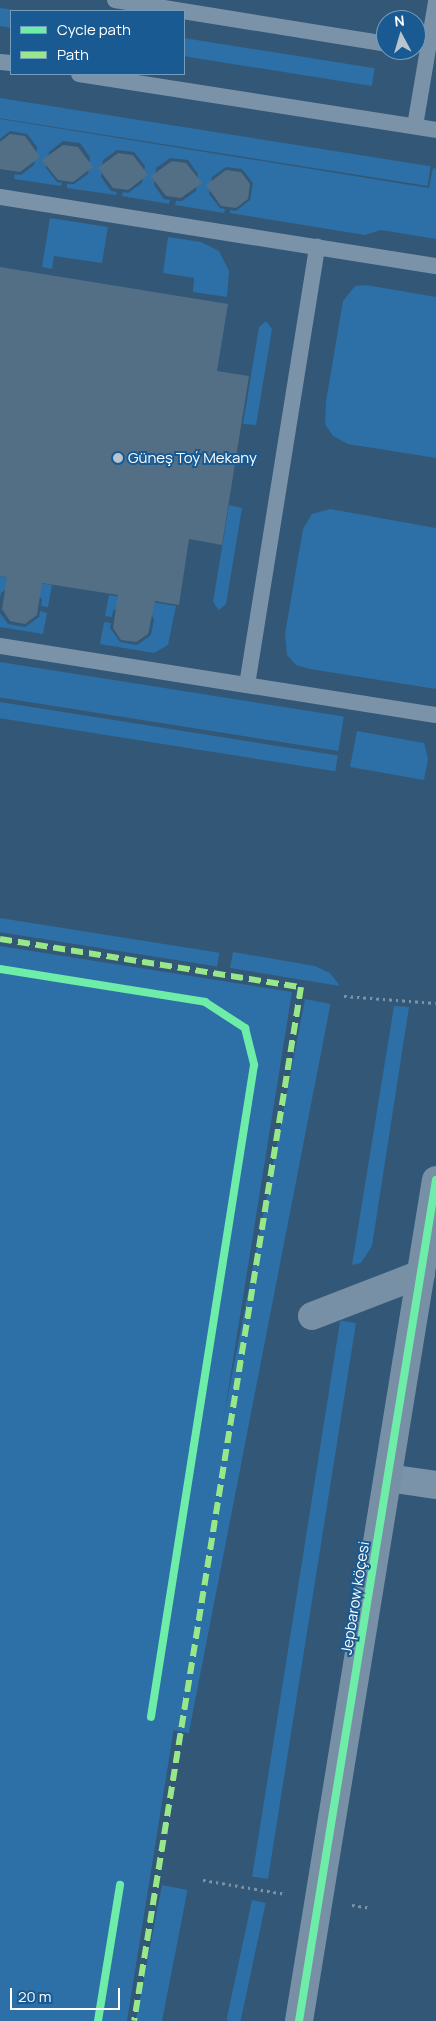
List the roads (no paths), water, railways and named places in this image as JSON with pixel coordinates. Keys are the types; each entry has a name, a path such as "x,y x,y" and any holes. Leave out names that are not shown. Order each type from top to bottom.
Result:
{"street":[{"name":"Jepbarow köçesi","path":"299,2021 436,1180"},
{"path":"312,1316 421,1274"},
{"path":"388,1478 436,1485"}],"lane":[{"path":"115,0 177,10"},
{"path":"426,36 436,2"},
{"path":"185,11 376,42"},
{"path":"415,126 421,60"},
{"path":"85,75 436,130"},
{"path":"0,197 436,266"},
{"path":"247,685 317,247"},
{"path":"0,646 436,715"}],"place":[{"name":"Güneş Toý Mekany","path":"118,458"}]}
